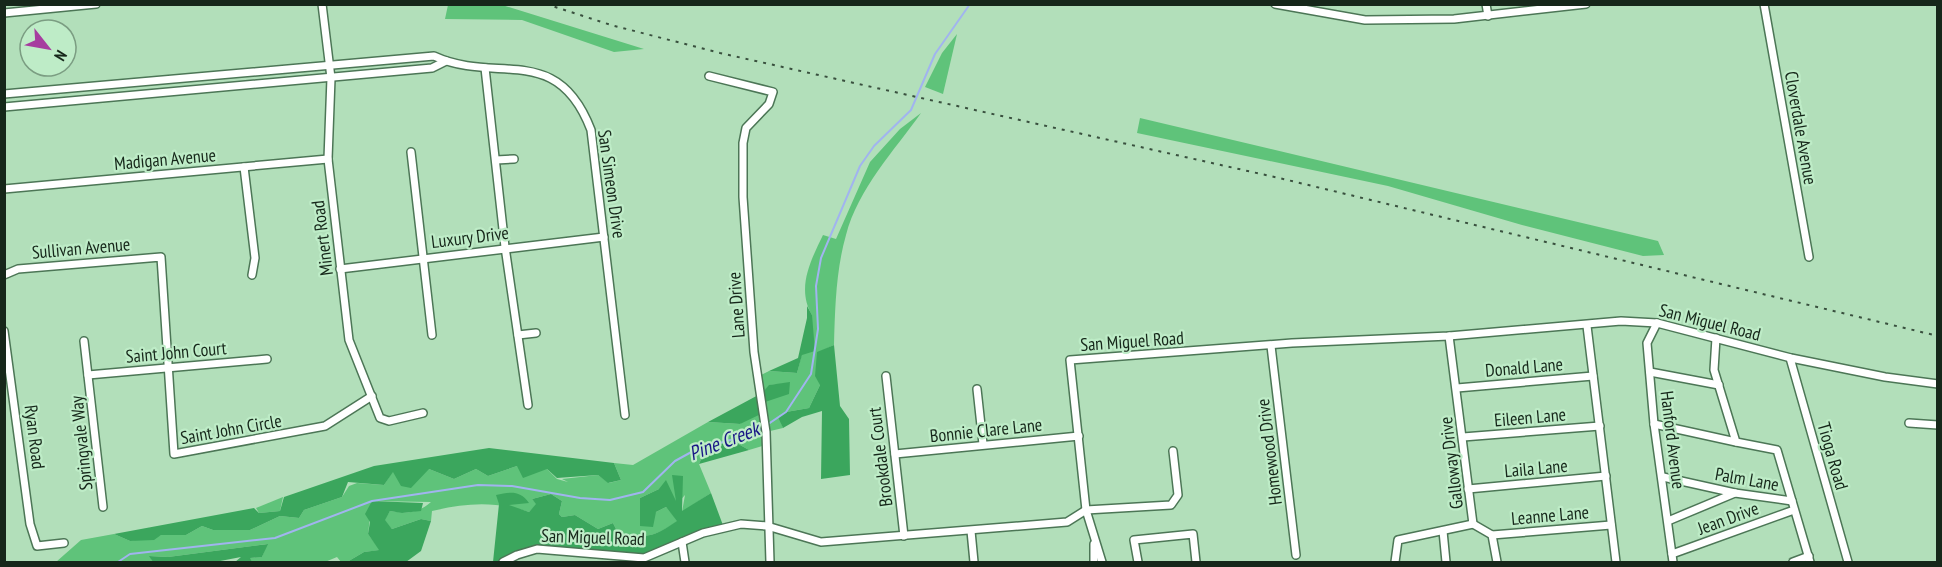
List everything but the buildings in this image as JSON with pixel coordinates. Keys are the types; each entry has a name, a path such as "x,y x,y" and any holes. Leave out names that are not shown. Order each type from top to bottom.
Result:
{"street":[{"path":"4,13 45,7 96,4"},
{"name":"Minert Road","path":"322,4 331,78 327,159 349,340 380,418 389,421 423,413"},
{"path":"1275,4 1365,20 1454,19 1586,4"},
{"path":"1486,4 1488,16"},
{"name":"Cloverdale Avenue","path":"1764,4 1809,257"},
{"name":"San Simeon Drive","path":"4,94 434,56 446,61 485,68 537,71 558,83 574,97 584,112 591,130 625,415"},
{"name":"San Simeon Drive","path":"4,107 432,68 446,61"},
{"path":"485,68 505,247 528,405"},
{"name":"Lane Drive","path":"709,76 773,92 769,104 746,128 742,143 743,197 754,352 762,393 766,432 767,526 770,562"},
{"path":"411,152 432,335"},
{"name":"Madigan Avenue","path":"4,189 327,159"},
{"path":"496,160 514,159"},
{"path":"244,167 255,258 252,275"},
{"name":"Luxury Drive","path":"340,269 505,247 604,237"},
{"name":"Sullivan Avenue","path":"4,275 18,268 161,257"},
{"name":"Saint John Circle","path":"161,257 166,369 174,454 325,426 372,396"},
{"name":"San Miguel Road","path":"503,562 537,549 644,558 703,533 741,524 767,526 821,542 1067,522 1086,510 1070,360 1449,336 1587,326 1621,321 1657,323 1790,358 1886,377 1938,384"},
{"name":"Hanford Avenue","path":"1657,323 1647,344 1654,424 1673,562"},
{"path":"1587,326 1616,562"},
{"name":"Ryan Road","path":"4,331 30,524 37,546 64,543"},
{"path":"518,335 536,333"},
{"name":"Galloway Drive","path":"1395,560 1398,540 1473,524 1449,336"},
{"path":"1716,338 1714,370 1736,442"},
{"name":"Springvale Way","path":"84,340 103,507"},
{"name":"Homewood Drive","path":"1271,346 1296,555"},
{"name":"Tioga Road","path":"1790,358 1848,562"},
{"name":"Saint John Court","path":"88,375 267,359"},
{"path":"1650,372 1719,385"},
{"name":"Brookdale Court","path":"886,376 904,536"},
{"name":"Donald Lane","path":"1457,388 1593,376"},
{"path":"977,389 983,444"},
{"path":"1909,423 1938,425"},
{"path":"1654,424 1777,450 1809,559 1793,562"},
{"name":"Eileen Lane","path":"1463,437 1600,426"},
{"name":"Bonnie Clare Lane","path":"895,454 1079,436"},
{"path":"1102,562 1094,544 1086,510 1171,505 1178,495 1173,451"},
{"name":"Laila Lane","path":"1468,489 1606,476"},
{"name":"Palm Lane","path":"1663,477 1735,493 1792,501"},
{"path":"1668,521 1735,493"},
{"name":"Jean Drive","path":"1672,554 1794,510"},
{"path":"1473,524 1492,535 1497,562"},
{"name":"Leanne Lane","path":"1492,535 1611,525"},
{"path":"971,531 974,562"},
{"path":"1443,531 1446,562"},
{"path":"1138,562 1134,540 1193,534 1196,562"},
{"path":"682,542 685,562"},
{"path":"1094,544 1094,562"},
{"path":"1387,562 1395,560"}],"green space":[{"path":"448,5 502,5 644,49 614,52 522,20 445,19"},
{"path":"957,34 943,94 925,87 942,53"},
{"path":"921,113 868,186 852,218 838,275 834,345 817,353 820,385 809,408 786,412 779,416 783,428 766,432 766,445 749,450 733,441 706,448 699,464 711,493 682,512 685,495 677,504 659,489 640,498 640,526 656,512 666,507 678,521 661,531 643,536 618,533 613,523 598,529 575,515 562,517 559,514 562,501 551,494 532,499 537,504 529,512 504,506 481,504 457,506 432,511 431,521 421,519 392,529 384,520 390,511 412,512 431,502 372,501 368,534 380,550 364,552 347,562 341,562 337,557 325,562 252,562 249,558 262,557 267,544 168,557 150,556 153,562 56,562 81,540 114,534 130,541 161,535 186,535 202,526 213,530 250,530 280,516 299,518 304,510 342,497 349,486 357,483 384,485 393,471 429,469 454,479 476,469 488,476 517,466 547,469 557,479 568,482 562,479 598,475 609,483 621,480 614,463 633,465 708,422 740,424 762,403 790,383 770,385 762,393 759,376 769,371 797,373 812,315 807,305 805,284 818,245 823,235 836,239 870,162 900,129"},
{"path":"1140,118 1658,241 1664,255 1643,256 1522,225 1388,186 1137,133"},
{"path":"807,306 812,315 815,351 802,355 797,373 769,371 798,358 807,318"},
{"path":"834,345 840,406 849,419 850,475 821,479 822,411 802,417 783,428 778,417 786,412 809,408 820,385 815,376 817,352"},
{"path":"790,382 789,394 762,403 763,413 740,424 708,422 762,393 769,385"},
{"path":"733,441 749,450 699,464 706,448"},
{"path":"489,448 614,463 621,480 608,483 598,475 557,478 547,469 523,478 517,466 488,476 476,469 454,479 429,469 411,488 401,486 393,472 384,485 348,482 342,497 304,510 299,518 280,516 250,530 213,530 202,526 186,535 161,535 154,540 130,541 114,534 254,508 259,513 280,511 284,497 374,466"},
{"path":"672,475 683,476 682,511 711,493 724,528 644,558 537,549 503,562 493,562 499,504 496,495 510,493 522,496 529,503 509,505 529,512 536,504 532,499 551,494 562,501 559,514 562,517 575,515 598,529 613,523 618,533 649,535 677,521 666,507 656,512 653,527 640,526 640,498 659,489 666,480 676,501"},
{"path":"283,497 280,511 259,513 256,508"},
{"path":"372,501 423,503 421,511 402,513 390,511 385,520 392,529 421,519 431,521 421,551 406,562 347,562 364,552 379,550 368,534 370,522 365,514"},
{"path":"268,544 262,557 250,558 252,562 235,562 241,557 215,562 153,562 149,556 168,557"}],"waterway":[{"name":"Pine Creek","path":"118,562 130,554 275,538 372,501 478,485 512,486 580,498 610,500 643,492 675,461 695,450 755,433 786,412 811,374 818,329 816,286 821,258 860,166 874,146 911,110 935,54 970,4"}],"railway":[{"path":"546,4 611,25 720,53 1279,178 1938,336"}]}
